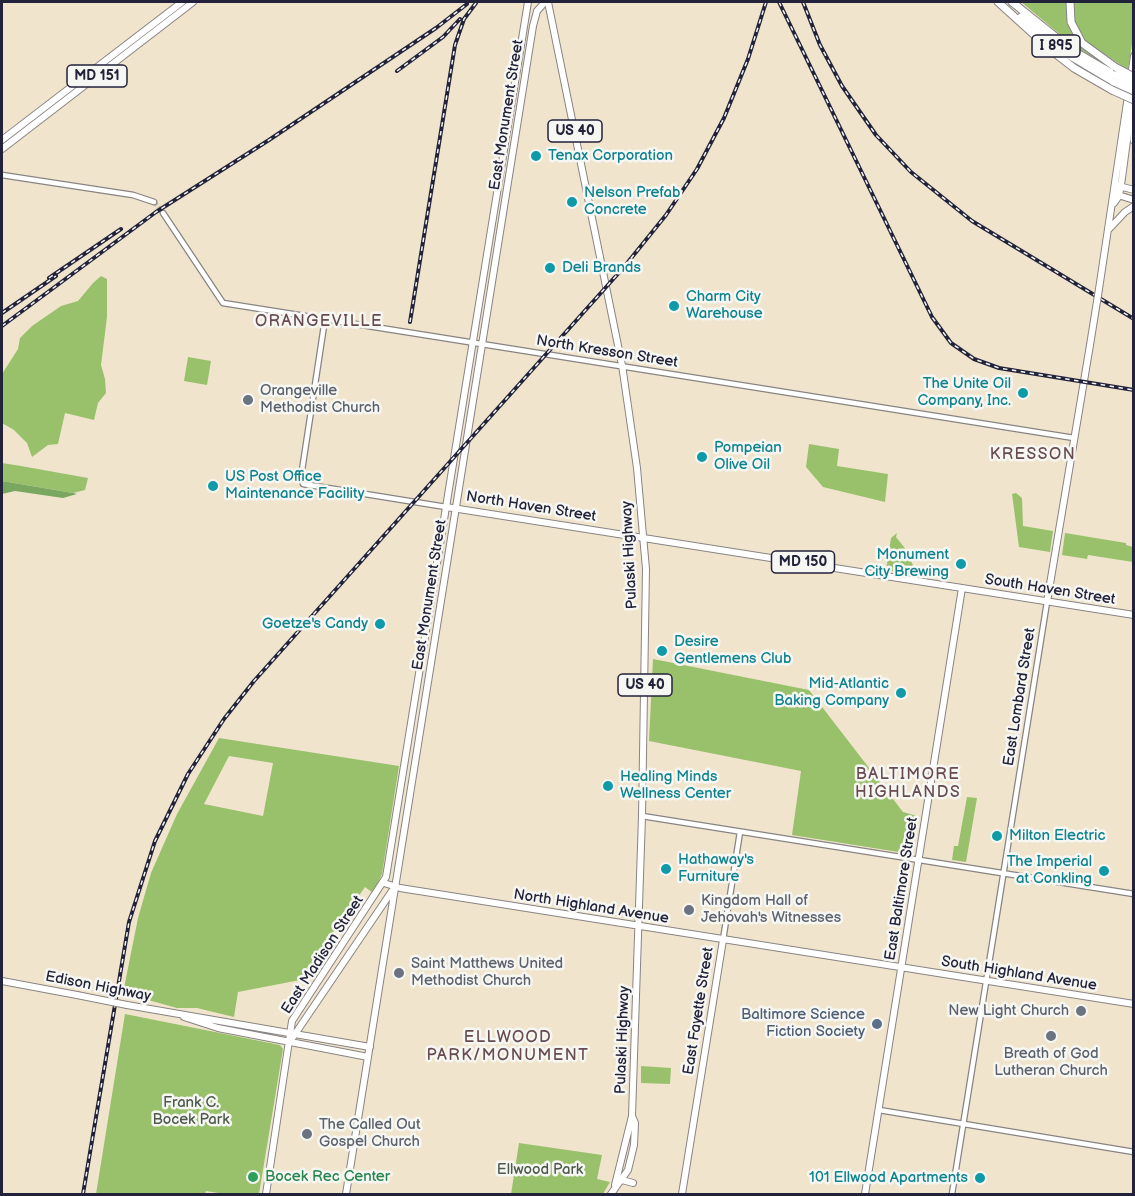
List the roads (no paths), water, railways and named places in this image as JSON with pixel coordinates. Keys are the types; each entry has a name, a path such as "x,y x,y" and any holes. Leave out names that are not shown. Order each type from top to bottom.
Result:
{"highway":[{"path":"998,2 1074,68 1114,78 1134,77"},
{"name":"I 895","path":"1004,2 1067,54 1114,78 1134,84"},
{"name":"I 895","path":"1012,2 1072,50 1134,90"},
{"path":"1070,2 1071,22 1082,43 1134,100"},
{"path":"1134,113 1134,140"}],"main road":[{"name":"MD 151","path":"2,140 182,2"},
{"name":"MD 151","path":"2,149 193,2"},
{"name":"East Monument Street","path":"384,883 528,2"},
{"name":"East Monument Street","path":"346,1194 533,26 537,11 546,2"},
{"name":"Pulaski Highway","path":"546,2 621,365 643,536 646,584 642,816 632,1116 624,1155 612,1193"},
{"name":"East Lombard Street","path":"1047,602 1115,194 1113,185 1134,56"},
{"path":"1134,90 1120,186 1115,194 1134,200"},
{"path":"1113,185 1134,190"},
{"path":"1108,232 1125,212 1134,207"},
{"name":"North Haven Street","path":"446,507 643,536 962,588"},
{"name":"South Haven Street","path":"962,588 1134,615"},
{"name":"East Baltimore Street","path":"865,1194 962,588"},
{"name":"North Highland Avenue","path":"384,883 395,887 901,968"},
{"name":"East Madison Street","path":"266,1194 290,1042 298,1010 384,883"},
{"name":"East Madison Street","path":"292,1033 395,887"},
{"name":"East Fayette Street","path":"681,1194 723,940"},
{"name":"South Highland Avenue","path":"901,968 1134,1004"},
{"name":"Edison Highway","path":"2,980 172,1014 369,1047"},
{"name":"Edison Highway","path":"181,1015 218,1028 368,1057"},
{"name":"Pulaski Highway","path":"632,1116 635,1123 632,1156"},
{"path":"627,1133 628,1150 632,1156"},
{"name":"US 40","path":"612,1193 622,1180 632,1156"},
{"path":"622,1180 633,1183"}],"street":[{"path":"2,175 133,195 154,202"},
{"name":"North Kresson Street","path":"163,213 223,303 1074,438"},
{"name":"North Haven Street","path":"325,319 301,477 303,484 446,507"},
{"name":"East Lombard Street","path":"952,1194 1047,602"},
{"path":"642,816 1134,894"},
{"name":"East Fayette Street","path":"723,940 740,832"},
{"path":"879,1110 1134,1152"}],"tunnel":[{"path":"154,202 163,213"}],"railway":[{"path":"83,1194 129,922 155,841 188,774 224,719 254,681 624,267 666,215 697,169 724,118 748,59 766,2"},
{"path":"779,2 932,317 951,343 974,359 999,368 1134,390"},
{"path":"803,2 820,45 842,86 876,135 911,172 972,221 1134,319"},
{"path":"410,322 455,45 464,19 476,3"},
{"path":"2,326 156,212 269,140 436,28 467,4"},
{"path":"397,71 443,37 460,19"},
{"path":"49,278 121,229"},
{"path":"2,313 56,276"}],"place":[{"name":"Tenax Corporation","path":"536,156"},
{"name":"Nelson Prefab Concrete","path":"572,202"},
{"name":"Deli Brands","path":"550,268"},
{"name":"Charm City Warehouse","path":"674,306"},
{"name":"The Unite Oil Company, Inc.","path":"1023,393"},
{"name":"Orangeville Methodist Church","path":"248,400"},
{"name":"Pompeian Olive Oil","path":"702,457"},
{"name":"US Post Office Maintenance Facility","path":"213,486"},
{"name":"Monument City Brewing","path":"961,564"},
{"name":"Goetze's Candy","path":"380,624"},
{"name":"Desire Gentlemens Club","path":"662,651"},
{"name":"Mid-Atlantic Baking Company","path":"901,693"},
{"name":"Healing Minds Wellness Center","path":"608,786"},
{"name":"Milton Electric","path":"997,836"},
{"name":"Hathaway's Furniture","path":"666,869"},
{"name":"The Imperial at Conkling","path":"1104,871"},
{"name":"Kingdom Hall of Jehovah's Witnesses","path":"689,910"},
{"name":"Saint Matthews United Methodist Church","path":"399,973"},
{"name":"New Light Church","path":"1081,1011"},
{"name":"Baltimore Science Fiction Society","path":"877,1024"},
{"name":"Breath of God Lutheran Church","path":"1051,1036"},
{"name":"The Called Out Gospel Church","path":"307,1134"},
{"name":"Bocek Rec Center","path":"253,1177"},
{"name":"101 Ellwood Apartments","path":"980,1178"}],"district":[{"name":"ORANGEVILLE","path":"319,322"},
{"name":"KRESSON","path":"1033,455"},
{"name":"BALTIMORE HIGHLANDS","path":"908,784"},
{"name":"ELLWOOD PARK/MONUMENT","path":"508,1047"}],"park label":[{"name":"Frank C. Bocek Park","path":"191,1112"},
{"name":"Ellwood Park","path":"540,1170"}]}
